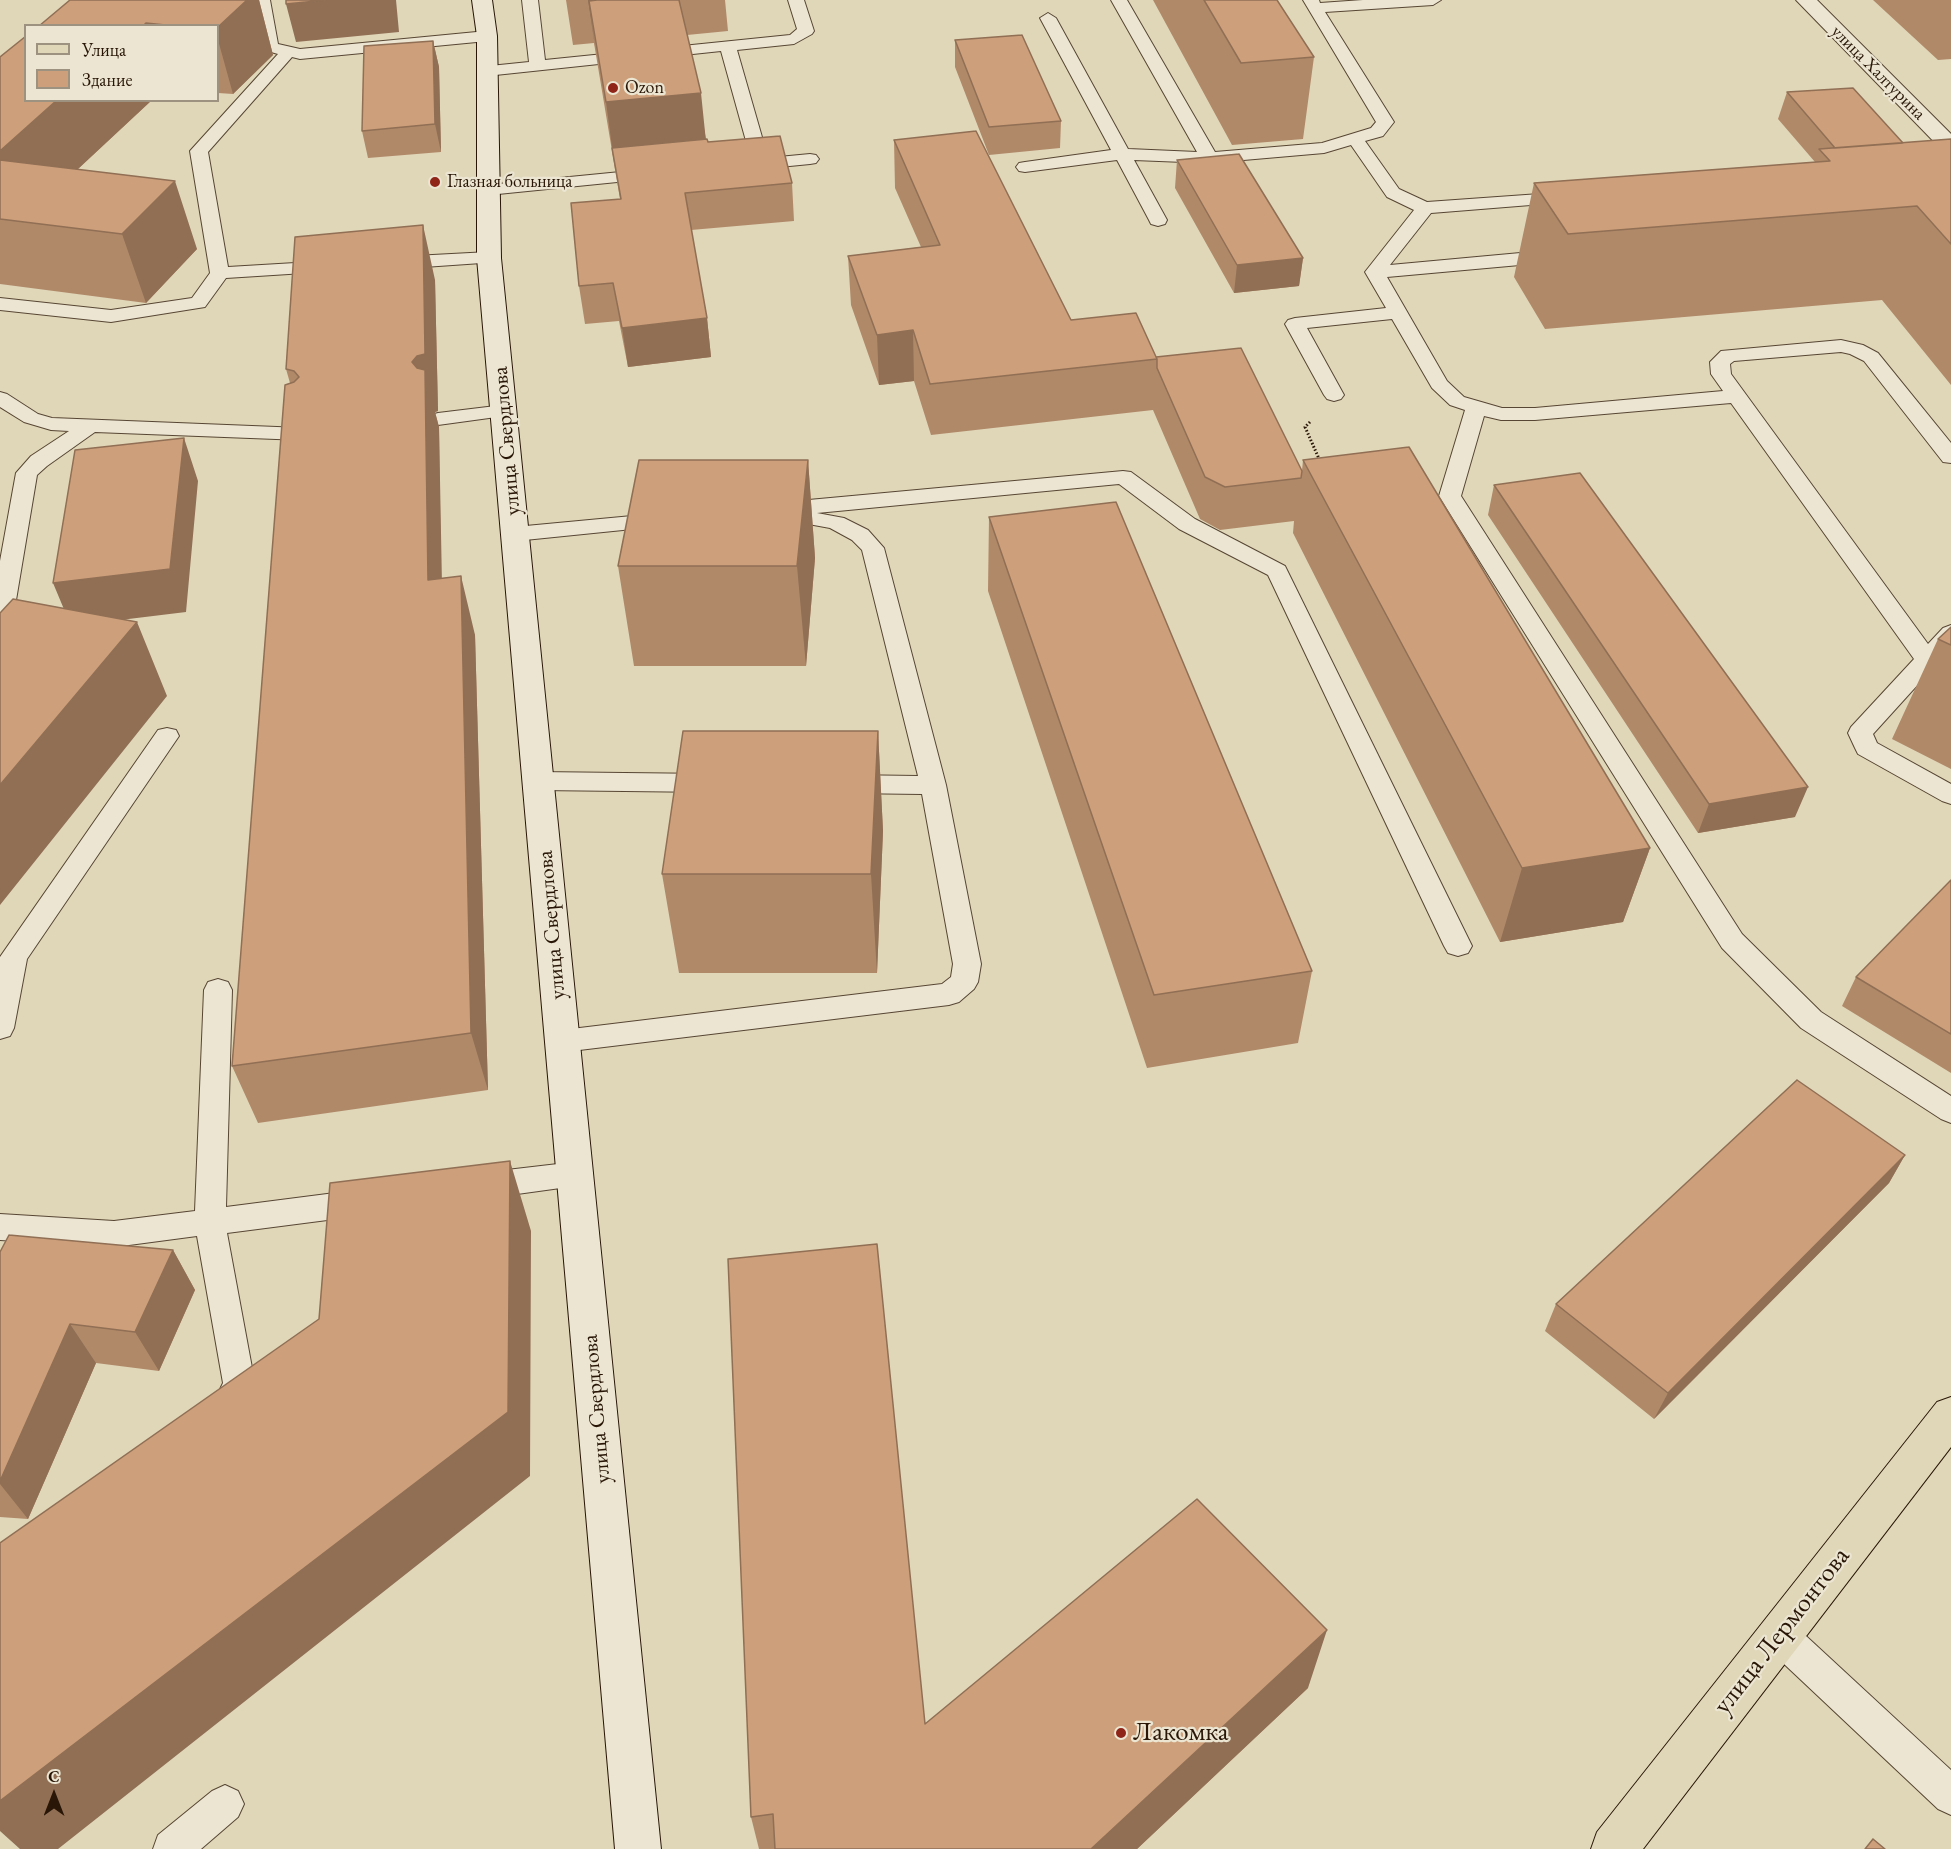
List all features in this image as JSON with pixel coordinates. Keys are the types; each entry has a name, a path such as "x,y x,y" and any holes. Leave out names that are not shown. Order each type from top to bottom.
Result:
{"main road":[{"name":"улица Свердлова","path":"482,0 487,36 489,258 638,1849"},
{"name":"улица Халтурина","path":"1806,0 1951,146"},
{"name":"улица Лермонтова","path":"1614,1849 1951,1414"}],"lane":[{"path":"262,0 270,47 300,54 487,36"},
{"path":"530,0 538,66"},
{"path":"486,71 794,39 806,31 796,0"},
{"path":"1119,0 1209,158"},
{"path":"1025,167 1123,154 1209,158 1324,148 1377,132 1385,122 1313,4 1433,0"},
{"path":"1048,18 1158,220"},
{"path":"728,46 761,164"},
{"path":"0,304 111,316 198,303 220,273 200,151 289,51"},
{"path":"1355,139 1393,193 1409,202 1425,207 1587,196"},
{"path":"737,166 810,159"},
{"path":"488,190 666,173"},
{"path":"1375,272 1425,207"},
{"path":"1375,272 1577,253"},
{"path":"372,265 489,258"},
{"path":"220,273 349,266"},
{"path":"1375,272 1439,384 1457,401 1476,408 1501,414 1535,414 1737,396"},
{"path":"1334,395 1295,324 1398,312"},
{"path":"1927,660 1721,374 1720,362 1728,356 1841,346 1856,349 1871,357 1951,457"},
{"path":"0,398 39,421 51,424 302,434"},
{"path":"1476,408 1450,496 1732,941 1811,1020 1951,1111"},
{"path":"438,419 504,411"},
{"path":"0,624 27,473 39,461 90,426"},
{"path":"563,1041 949,994 964,982 968,964 933,785 873,548 860,535 836,523 760,511 1124,477 1187,524 1277,571 1458,946"},
{"path":"515,534 682,519"},
{"path":"1951,633 1860,733 1867,748 1951,795"},
{"path":"0,1028 14,957 167,736"},
{"path":"538,781 730,783"},
{"path":"825,784 933,785"},
{"path":"205,1426 224,1413 239,1384 210,1223 218,990"},
{"path":"457,1189 575,1174"},
{"path":"0,1227 114,1234 398,1197"},
{"path":"1779,1635 1951,1796"},
{"path":"172,1849 225,1804"}],"path":[{"path":"1323,467 1305,427 1334,395"}],"building":[{"path":"70,0 247,0 219,26 219,24 146,23 41,24"},
{"path":"286,0 326,0 286,4"},
{"path":"679,0 701,93 606,102 589,1"},
{"path":"1204,0 1277,0 1314,57 1241,63"},
{"path":"1022,35 1061,121 989,127 955,40"},
{"path":"24,38 24,102 55,102 0,151 0,57"},
{"path":"433,41 435,124 362,131 364,46"},
{"path":"1853,88 1903,143 1835,148 1787,92"},
{"path":"976,131 1071,320 1136,313 1157,359 930,384 913,330 877,335 848,256 940,245 894,140"},
{"path":"780,136 792,183 685,193 707,318 622,328 613,283 579,286 571,203 621,199 612,148 707,139 708,142"},
{"path":"1951,139 1951,244 1917,206 1568,234 1534,183 1830,161 1819,149"},
{"path":"1239,154 1303,258 1237,265 1177,160"},
{"path":"0,160 175,181 122,234 0,219"},
{"path":"423,225 425,354 417,356 412,362 417,368 425,370 428,580 461,576 471,1033 232,1066 285,385 294,382 299,377 294,371 286,369 295,237"},
{"path":"1241,348 1302,471 1301,478 1225,487 1205,477 1157,368 1156,357"},
{"path":"184,438 170,569 53,583 75,450"},
{"path":"1409,447 1650,848 1522,868 1303,460"},
{"path":"639,460 808,460 797,566 618,566"},
{"path":"1580,473 1808,787 1709,804 1494,485"},
{"path":"1116,502 1312,971 1154,995 989,517"},
{"path":"13,599 137,622 0,785 0,613"},
{"path":"1951,627 1951,645 1938,639"},
{"path":"683,731 878,731 871,874 662,874"},
{"path":"1951,880 1951,1034 1856,977"},
{"path":"1797,1080 1905,1155 1668,1393 1556,1304"},
{"path":"510,1161 508,1412 0,1801 0,1543 319,1319 330,1183"},
{"path":"9,1235 173,1250 135,1332 70,1324 0,1481 0,1252"},
{"path":"877,1244 925,1724 1197,1499 1327,1630 1091,1849 775,1849 773,1814 751,1817 728,1259"},
{"path":"1873,1839 1885,1849 1865,1849"}],"place":[{"name":"Ozon","path":"613,88"},
{"name":"Глазная больница","path":"435,182"},
{"name":"Лакомка","path":"1121,1733"}]}
